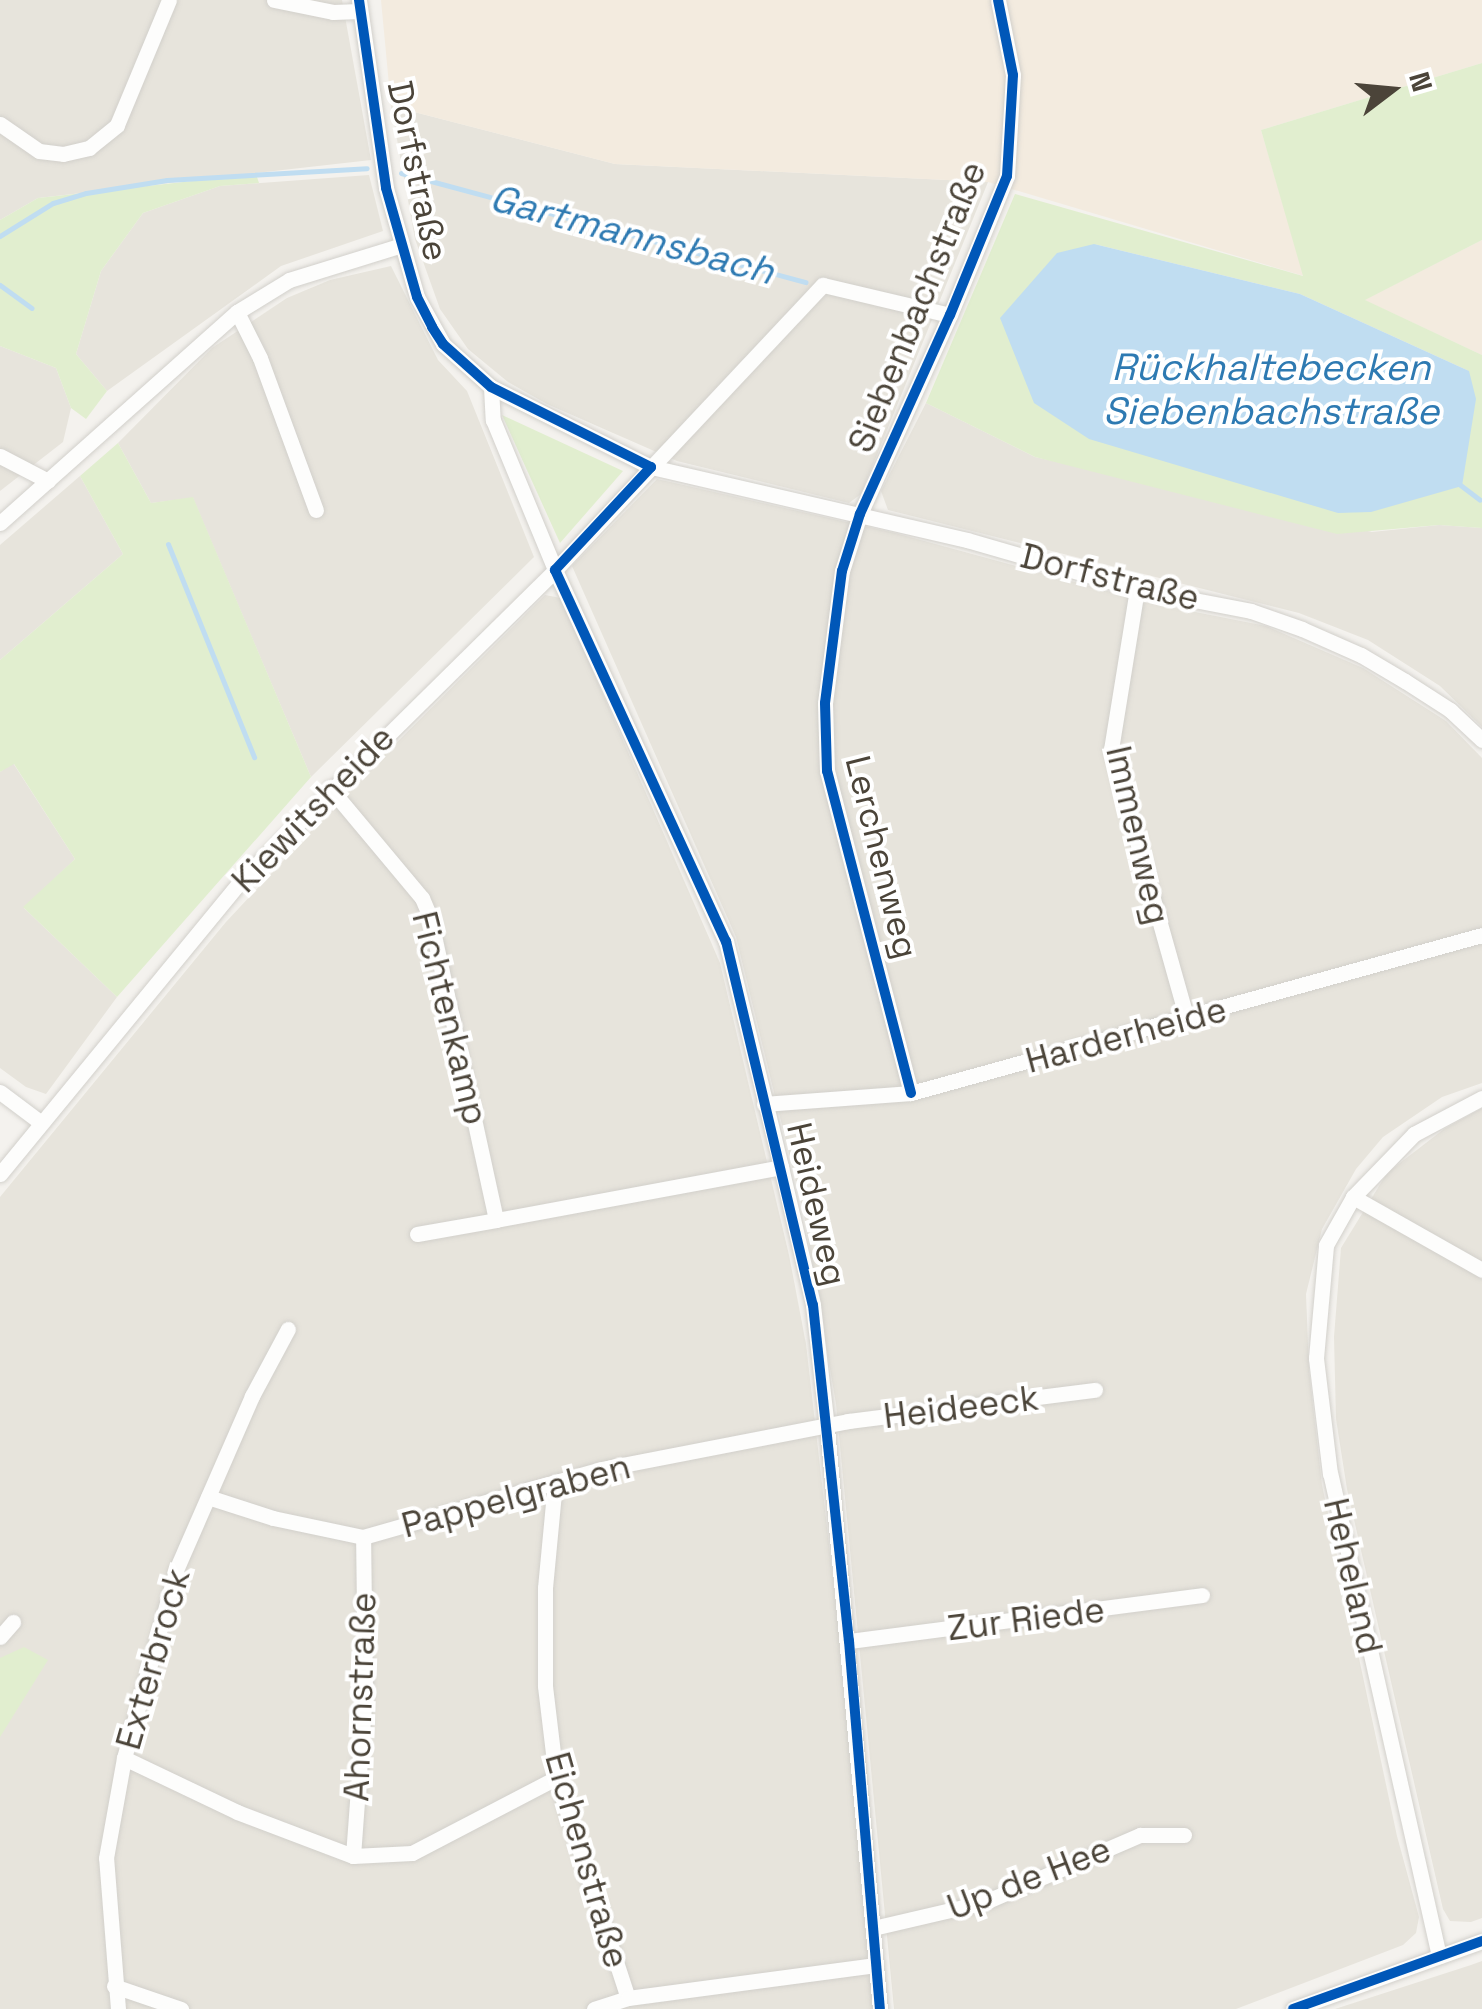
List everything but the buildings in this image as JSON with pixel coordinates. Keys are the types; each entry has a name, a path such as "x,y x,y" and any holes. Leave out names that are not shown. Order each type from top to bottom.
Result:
{"street":[{"path":"0,124 38,151 63,154 90,148 116,125 169,0"},
{"path":"274,0 333,12 359,6"},
{"name":"Siebenbachstraße","path":"860,514 950,315 1006,176 1012,75 998,0"},
{"name":"Dorfstraße","path":"359,6 386,188 417,298 444,344 491,388 651,467 860,514 1137,589 1252,612 1361,654 1450,710 1482,740"},
{"path":"0,523 237,312 288,280 402,245"},
{"name":"Siebenbachstraße","path":"651,467 823,284 950,315"},
{"path":"237,312 260,358 316,510"},
{"name":"Heideweg","path":"491,388 493,420 555,570 726,941 781,1167 813,1305 850,1641 880,2009"},
{"path":"0,456 48,481"},
{"name":"Kiewitsheide","path":"0,1174 245,876 555,570 651,467"},
{"name":"Lerchenweg","path":"860,514 842,571 825,703 828,772 911,1093"},
{"name":"Immenweg","path":"1137,589 1111,750 1187,1020"},
{"name":"Fichtenkamp","path":"330,788 426,908 496,1220"},
{"name":"Harderheide","path":"764,1104 911,1093 1187,1020 1482,935"},
{"path":"0,1092 40,1122"},
{"name":"Heheland","path":"1440,1956 1330,1474 1316,1358 1326,1245 1353,1197 1414,1134 1482,1098"},
{"path":"418,1234 781,1167"},
{"path":"1353,1197 1482,1270"},
{"name":"Exterbrock","path":"118,2009 106,1858 124,1758 176,1570 252,1396 288,1330"},
{"name":"Heideeck","path":"827,1428 848,1420 1095,1390"},
{"name":"Pappelgraben","path":"208,1497 273,1518 363,1536 554,1482 827,1428"},
{"name":"Eichenstraße","path":"554,1482 545,1588 545,1686 556,1778 628,1998"},
{"name":"Ahornstraße","path":"353,1856 365,1693 363,1536"},
{"name":"Zur Riede","path":"850,1641 1202,1595"},
{"path":"0,1636 13,1622"},
{"path":"124,1758 237,1812 353,1856 412,1853 556,1778"},
{"name":"Up de Hee","path":"873,1928 985,1902 1140,1835 1184,1835"},
{"path":"1293,2009 1333,2001 1482,1941"},
{"path":"594,2009 628,1998 876,1965"},
{"path":"114,1986 180,2009"}],"shaded area":[{"path":"0,0 342,0 371,160 38,198 0,220"},
{"path":"381,0 1482,0 1482,63 1261,130 1304,276 988,182 615,164 391,106"},
{"path":"391,106 615,164 988,182 861,494 849,503 677,461 547,404 508,382 468,349 440,309 415,239"},
{"path":"369,175 383,231 281,266 107,391 76,354 101,271 143,213 220,186"},
{"path":"1482,240 1482,355 1364,300"},
{"path":"391,266 438,360 467,391 534,557 311,777 193,498 151,503 118,443 212,348 287,298 330,280"},
{"path":"0,346 56,368 71,408 63,442 0,491"},
{"path":"926,403 1035,457 1372,532 1439,525 1482,528 1482,727 1440,686 1368,640 1299,613 888,510 881,491"},
{"path":"80,476 123,554 0,660 0,545"},
{"path":"657,479 895,533 1155,604 1266,626 1363,668 1446,721 1482,758 1482,1083 1442,1097 1383,1137 1356,1169 1322,1229 1306,1294 1309,1370 1322,1485 1397,1836 1419,1917 1416,1933 1403,1945 1236,2009 894,2009 836,1404 804,1215 736,937 572,566"},
{"path":"545,595 561,598 720,963 789,1255 806,1344 843,1667 873,2009 0,2009 0,1197 226,922 353,786"},
{"path":"13,763 75,859 24,908 117,997 46,1094 26,1087 0,1068 0,772"},
{"path":"1482,1108 1482,1918 1471,1922 1450,1921 1443,1909 1347,1489 1336,1419 1334,1337 1341,1248 1387,1173 1444,1129"},
{"path":"1482,1961 1482,2009 1335,2009 1471,1965"}],"green space":[{"path":"1482,63 1482,240 1365,300 1482,355 1482,528 1439,525 1337,534 1035,457 926,403 1015,194 1303,276 1261,130","holes":["1094,244 1300,294 1469,371"]},
{"path":"256,174 259,183 220,186 143,213 101,271 76,354 107,391 86,419 71,408 56,368 0,346 0,220 38,198"},
{"path":"502,415 623,471 560,543"},
{"path":"118,443 151,503 193,497 311,777 117,997 23,907 75,859 14,764 0,772 0,660 123,554 80,476"},
{"path":"24,1647 48,1660 0,1737 0,1658"}],"water":[{"name":"Rückhaltebecken Siebenbachstraße","path":"1094,244 1300,294 1469,371 1476,399 1462,486 1371,512 1338,513 1089,439 1034,403 1000,318 1057,253"}],"waterway":[{"name":"Gartmannsbach","path":"0,236 53,203 86,193 167,180 367,168"},
{"name":"Gartmannsbach","path":"401,173 806,282"},
{"path":"0,285 32,308"},
{"name":"Gartmannsbach","path":"1459,484 1480,500"},
{"path":"168,544 254,757"}],"cycle path":[{"path":"359,0 386,188 417,297 432,327 443,344 491,387 651,467 555,570 726,941 813,1305 849,1641 880,2009"},
{"path":"911,1093 827,771 825,703 842,571 860,514 950,315 1007,176 1013,75 998,0"},
{"path":"1293,2009 1482,1941"}]}
